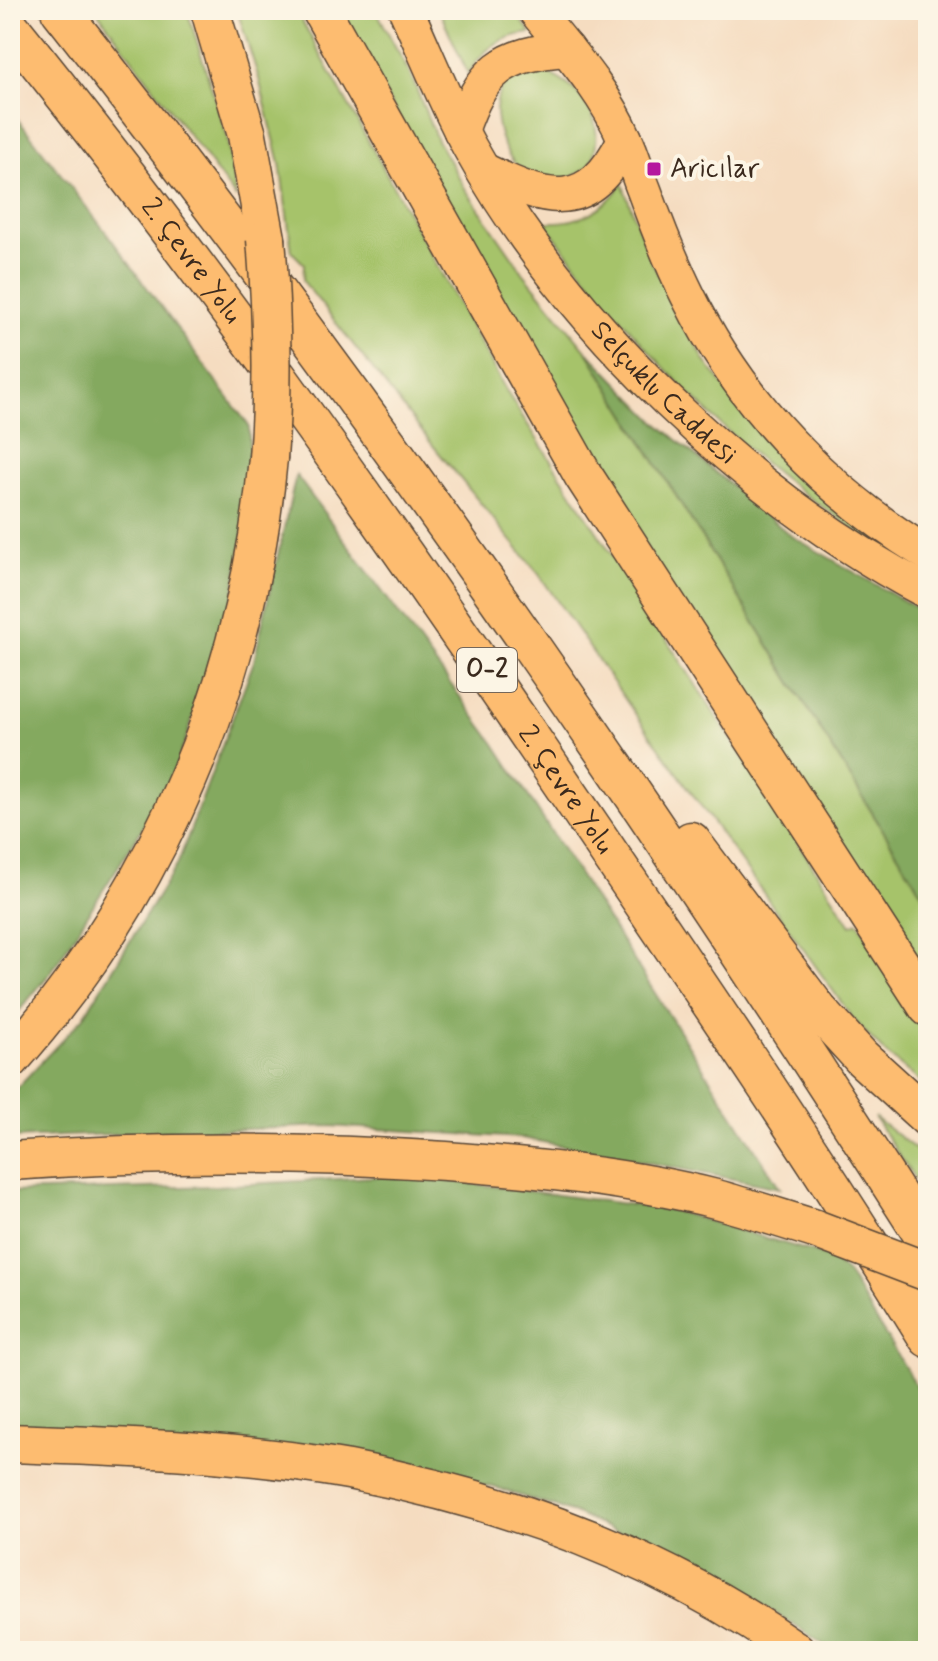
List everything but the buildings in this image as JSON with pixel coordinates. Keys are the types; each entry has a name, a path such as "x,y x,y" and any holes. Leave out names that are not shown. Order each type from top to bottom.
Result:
{"highway":[{"name":"2. Çevre Yolu","path":"60,10 330,364 482,576 768,995 928,1243"},
{"path":"10,1060 39,1027 112,926 139,880 197,758 224,683 248,595 264,504 273,391 272,321 266,239 247,135 210,10"},
{"path":"321,10 583,475 928,1007"},
{"name":"2. Çevre Yolu","path":"10,27 241,329 452,620 711,1003 928,1338"},
{"path":"616,772 659,809 712,866 818,1010 862,1058 928,1118"},
{"path":"10,1161 170,1152 268,1152 501,1165 701,1196 815,1229 928,1272"},
{"path":"10,1443 198,1452 292,1462 348,1470 463,1495 529,1516 615,1550 694,1587 796,1651"}],"main road":[{"name":"Selçuklu Caddesi","path":"406,10 482,170 527,237 620,351 667,401 750,474 851,546 928,592"},
{"name":"Selçuklu Caddesi","path":"535,10 601,96 625,139 662,238 689,298 730,367 757,405 796,451 836,489 928,554"},
{"path":"461,131 481,85 497,68 517,56 567,49"},
{"path":"482,170 542,195 572,195 591,187 607,172 625,139"}],"green space":[{"path":"96,10 187,10 227,137 236,198"},
{"path":"237,10 296,10 508,394 851,925 858,922 928,1032 928,1088 885,1053 854,1020 538,573 303,281 304,264 292,252 280,163 259,79"},
{"path":"337,10 376,10 411,76 437,140 466,190 524,274 586,350 928,903 928,983 705,650"},
{"path":"439,10 513,10 531,33 510,37 494,45 480,57 468,74"},
{"path":"535,68 565,83 577,93 593,118 595,148 590,166 560,183 524,171 509,155 499,132 496,107 503,86 513,77"},
{"path":"10,109 112,240 249,426 249,498 233,600 170,785 51,972 10,1022"},
{"path":"622,183 651,261 705,361 749,419 884,543 881,547 784,479 704,409 632,332 544,222 568,221 589,214 607,202"},
{"path":"586,350 657,423 790,535 928,615 928,903"},
{"path":"296,475 495,744 780,1188 522,1138 329,1126 10,1138 10,1095 83,1018 178,863 254,661"},
{"path":"874,1117 928,1159 928,1199"},
{"path":"407,1175 671,1210 830,1257 848,1274 928,1405 928,1651 834,1651 731,1584 574,1513 493,1487 10,1430 10,1192 216,1186"}],"place":[{"name":"Aricılar","path":"654,169"}]}
